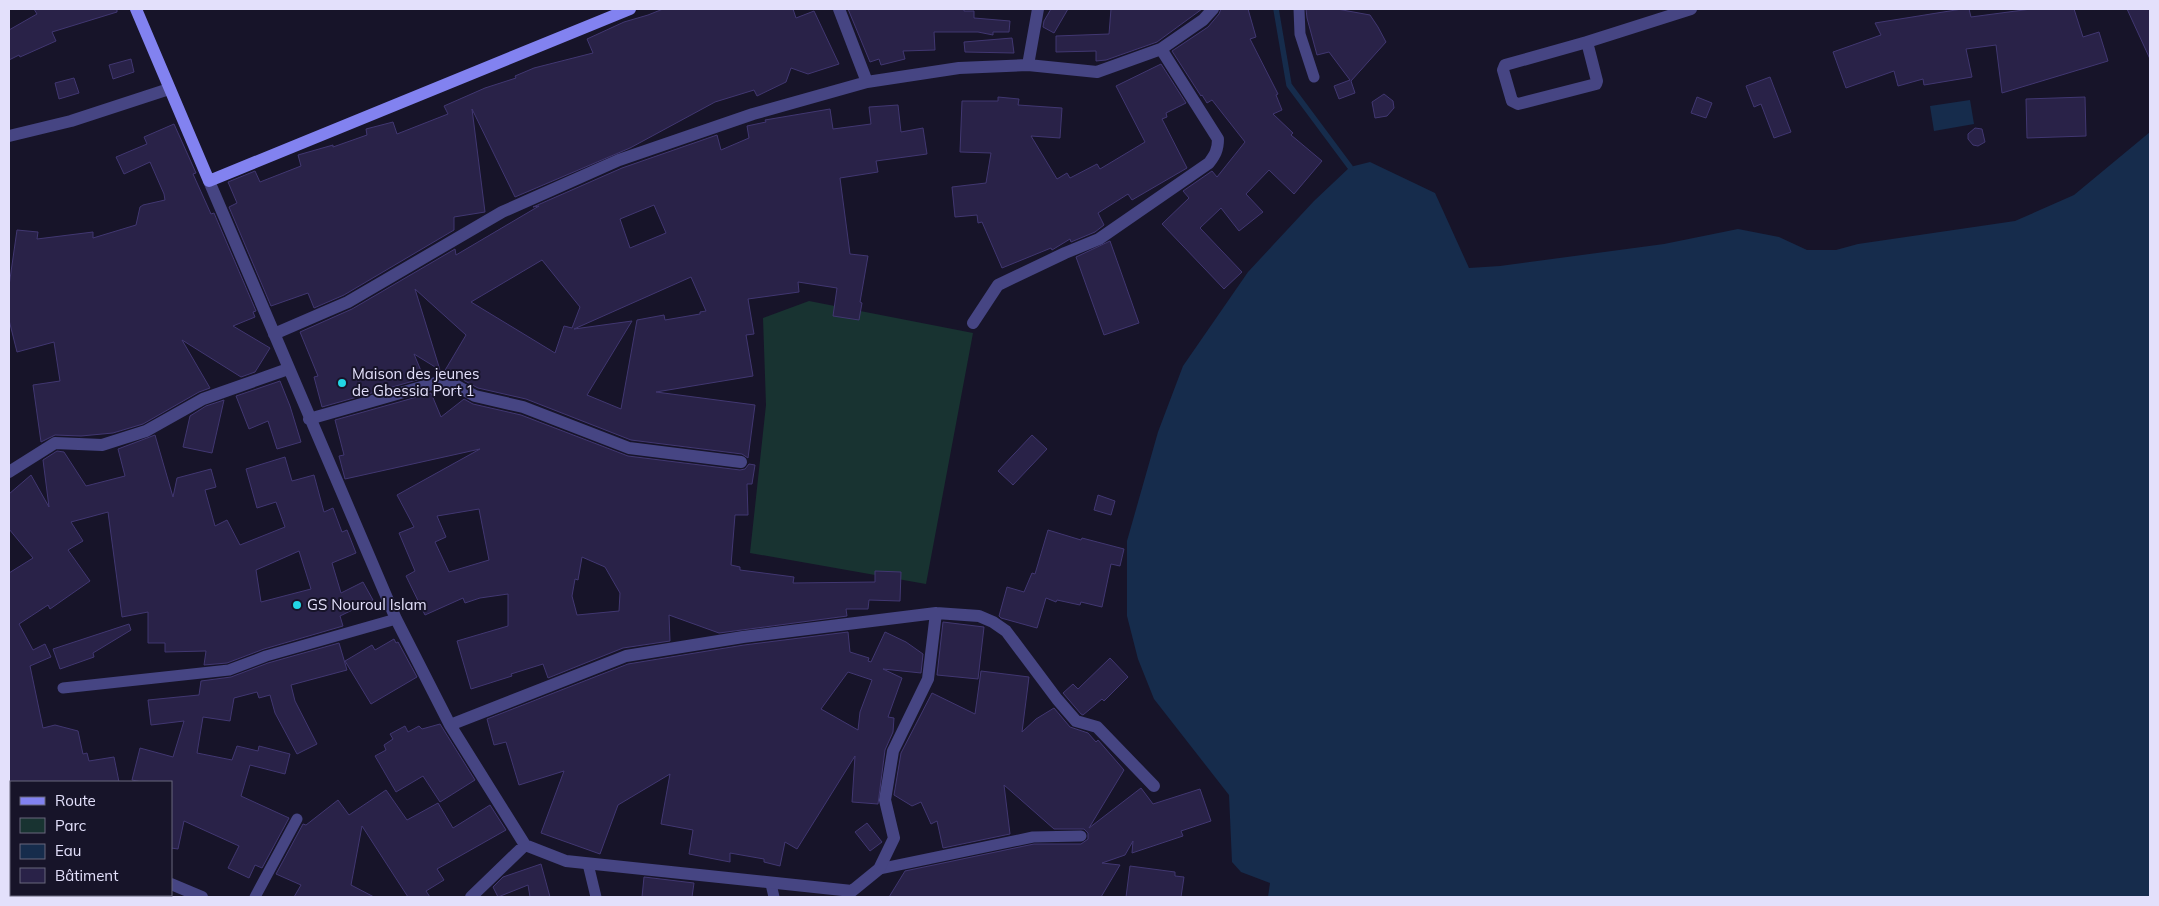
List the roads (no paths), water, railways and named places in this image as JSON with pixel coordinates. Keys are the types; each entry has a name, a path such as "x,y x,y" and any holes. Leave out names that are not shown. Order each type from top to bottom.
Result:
{"street":[{"path":"136,9 309,419 396,619 450,725 525,845 566,861 852,891 878,868 894,838 885,800 893,751 928,679 936,612"},
{"path":"209,181 630,9"},
{"path":"839,9 867,82"},
{"path":"1028,66 1038,9"},
{"path":"274,334 348,302 502,212 620,160 753,114 867,82 959,68 1028,66 1098,72 1161,49 1203,20 1213,9"},
{"path":"1587,42 1597,80 1596,84 1518,104 1512,101 1503,70 1504,66 1691,9"},
{"path":"974,323 998,285 1065,253 1099,240 1208,163 1215,156 1218,149 1218,139 1161,49"},
{"path":"9,136 71,121 169,89"},
{"path":"9,472 55,443 102,445 146,432 203,399 288,369"},
{"path":"309,419 446,380 475,396 523,407 629,448 741,462"},
{"path":"450,725 626,656 743,637 936,612 979,616 993,622 1006,631 1076,721 1097,727 1154,786"},
{"path":"471,897 525,845"},
{"path":"172,884 202,897"}],"lane":[{"path":"1299,9 1300,34 1314,77"},
{"path":"63,688 229,670 266,656 396,619"},
{"path":"255,897 297,819"},
{"path":"878,868 1033,837 1081,836"},
{"path":"588,864 596,897"},
{"path":"771,884 774,897"}],"water":[{"path":"1970,100 1974,124 1934,131 1930,106"},
{"path":"2150,132 2150,897 1268,897 1270,883 1241,872 1232,862 1229,795 1154,699 1138,659 1127,616 1127,541 1158,432 1183,366 1248,272 1314,201 1350,167 1370,162 1435,193 1469,268 1500,266 1664,244 1738,229 1779,237 1807,250 1836,250 1858,244 2015,221 2074,195"}],"waterway":[{"path":"1276,9 1289,85 1350,167"}],"place":[{"name":"Maison des jeunes de Gbessia Port 1","path":"342,383"},
{"name":"GS Nouroul Islam","path":"297,605"}]}
